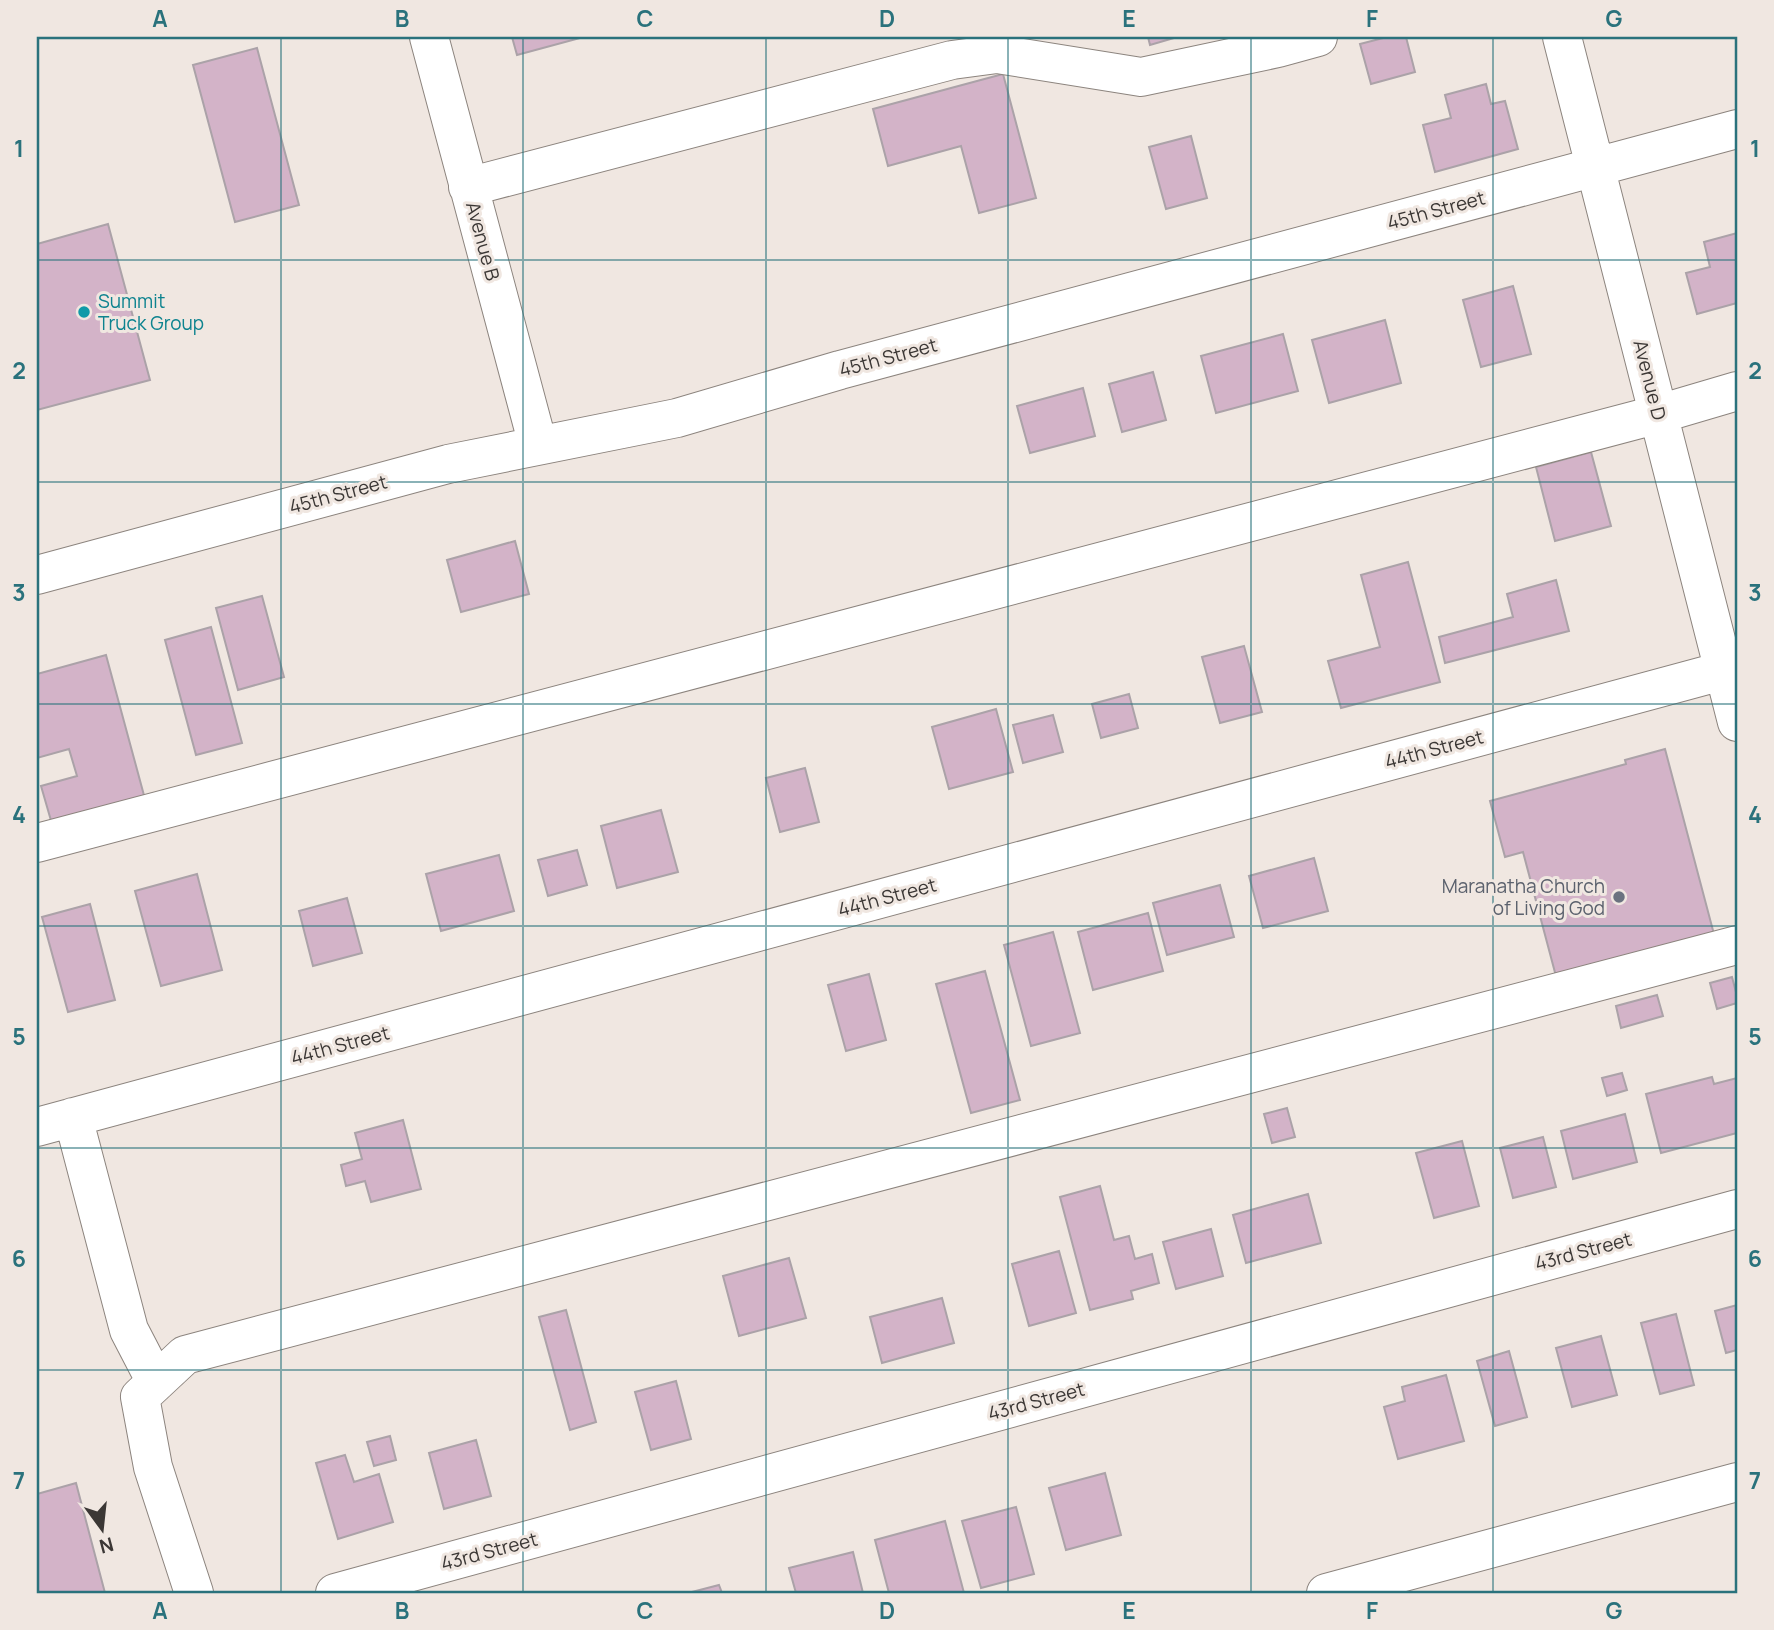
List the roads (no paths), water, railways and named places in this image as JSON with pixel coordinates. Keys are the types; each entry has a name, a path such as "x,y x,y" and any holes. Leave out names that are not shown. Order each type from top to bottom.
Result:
{"street":[{"name":"Avenue B","path":"429,37 538,445"},
{"path":"468,187 952,60 997,54 1141,77 1268,42 1318,37"},
{"name":"Avenue D","path":"1562,37 1659,414 1730,669 1737,722"},
{"name":"45th Street","path":"37,575 449,464 677,418 840,370 1737,129"},
{"path":"37,843 1659,414 1737,391"},
{"name":"44th Street","path":"37,1127 1730,669"},
{"path":"194,1593 153,1467 140,1397 186,1355 1737,945"},
{"path":"73,1117 129,1330 156,1382"},
{"name":"43rd Street","path":"335,1593 1737,1209"},
{"path":"1326,1593 1737,1482"}],"place":[{"name":"Summit Truck Group","path":"84,312"},
{"name":"Maranatha Church of Living God","path":"1619,897"}]}
